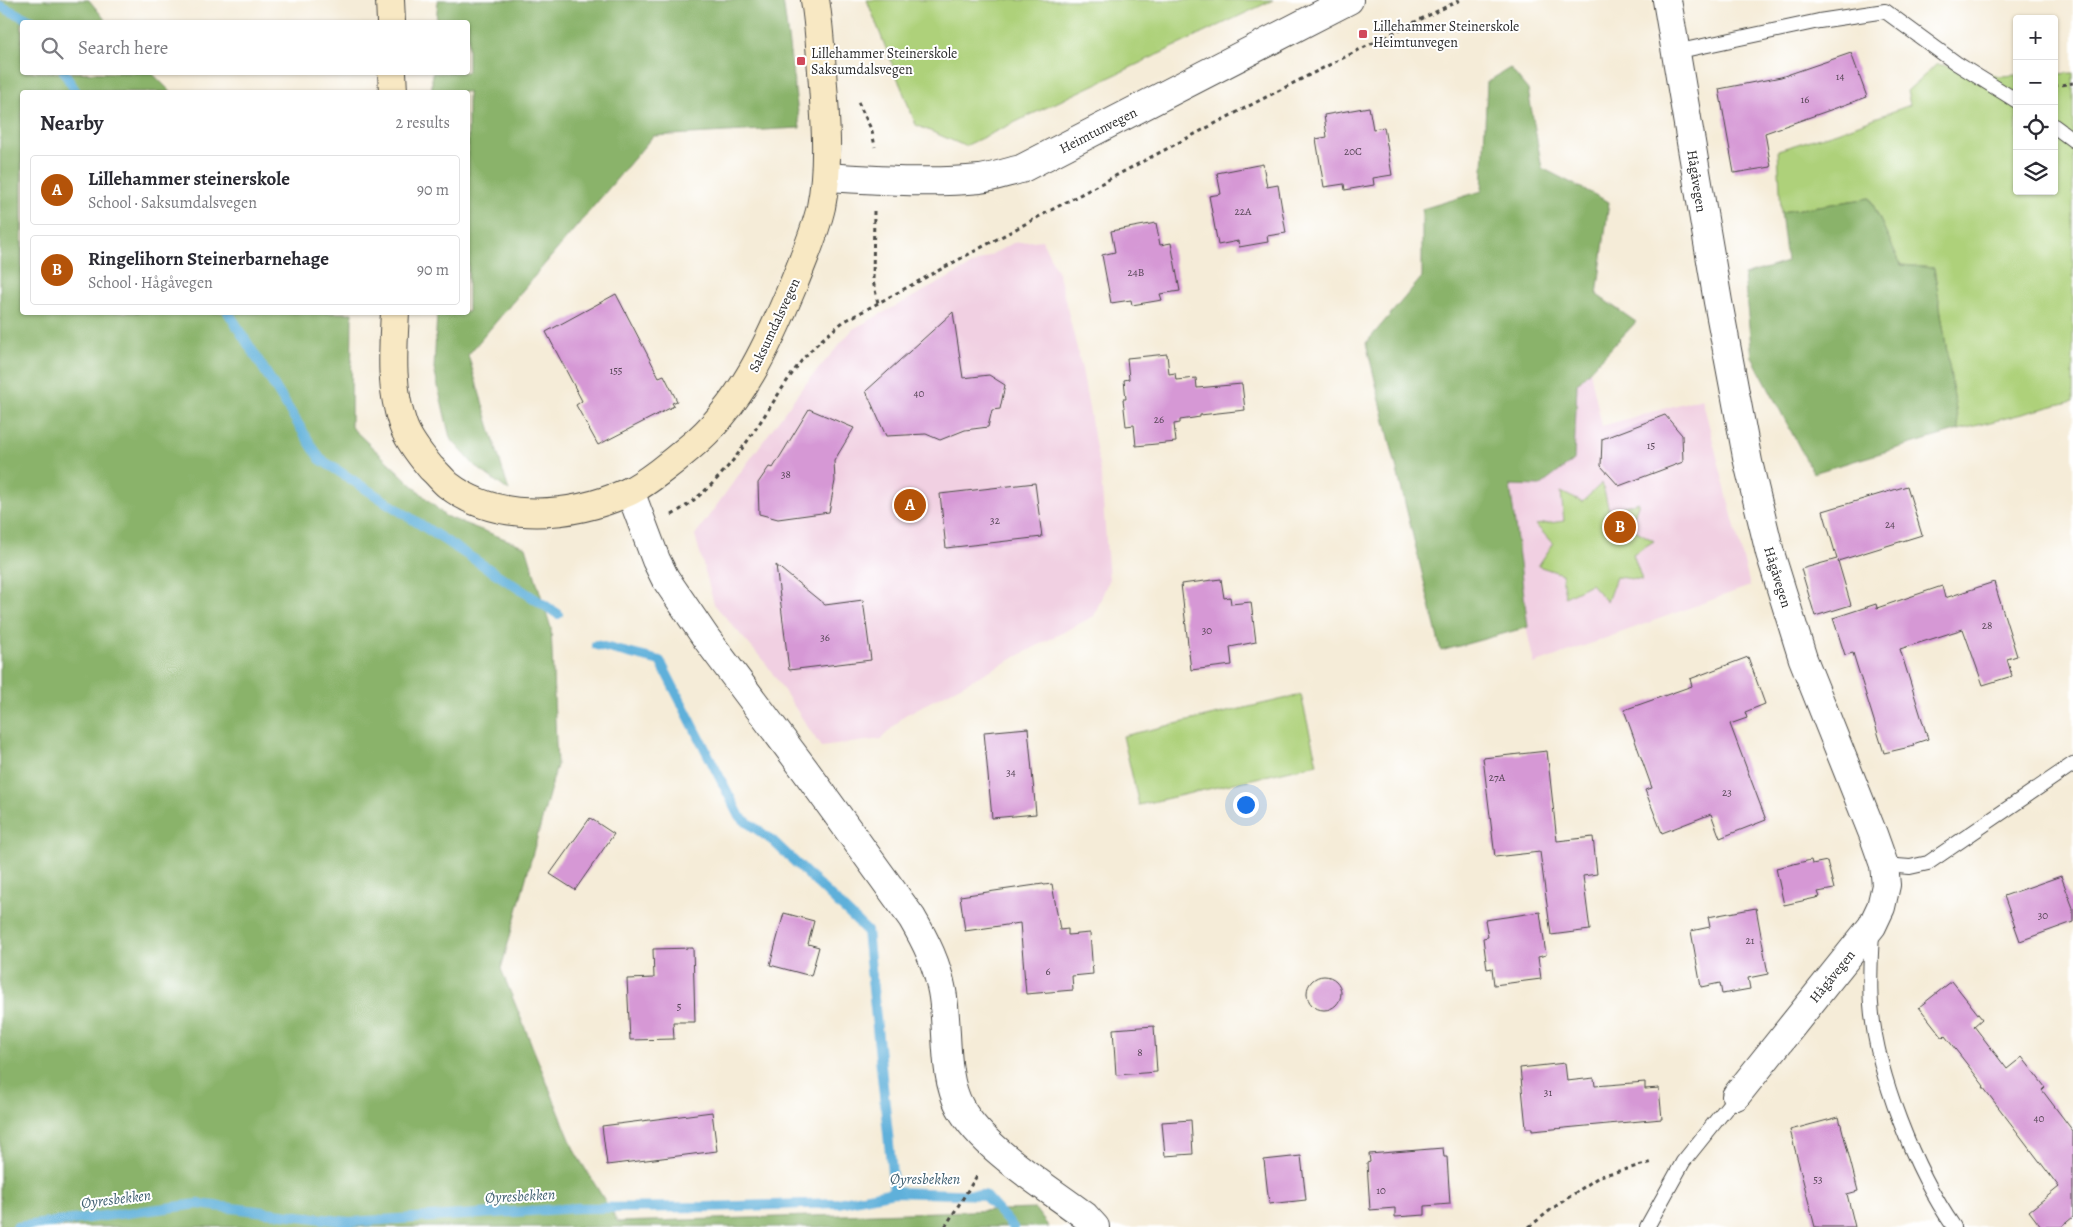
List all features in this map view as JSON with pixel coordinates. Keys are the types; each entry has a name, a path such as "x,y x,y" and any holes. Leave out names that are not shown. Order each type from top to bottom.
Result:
{"main road":[{"path":"390,0 391,20"},
{"name":"Saksumdalsvegen","path":"395,315 392,366 395,398 403,427 424,459 447,484 476,501 503,510 536,512 568,511 600,503 630,491 697,441 718,421 751,374 772,335 812,240 826,177 823,92 815,0"},
{"path":"392,75 393,90"}],"street":[{"name":"Heimtunvegen","path":"826,177 943,181 982,178 1021,169 1348,0"},
{"name":"Hågåvegen","path":"1667,0 1709,253 1748,462 1770,553 1803,659 1874,834 1884,865 1886,885 1881,907 1872,926 1736,1096"},
{"path":"630,491 656,560 665,578 700,630 811,778 912,918 925,941 938,968 943,993 951,1082 960,1106 975,1128 993,1147 1085,1216 1095,1227"}],"lane":[{"path":"1675,52 1884,6 1956,63 2013,99"},
{"path":"2058,129 2073,140"},
{"path":"1884,865 1910,867 1928,863 2073,764"},
{"path":"1872,926 1871,1005 1876,1038 1886,1079 1900,1121 1930,1186 1954,1227"},
{"path":"1647,1227 1683,1162 1736,1096"}],"path":[{"path":"644,530 673,515 700,497 743,449 800,364 818,342 843,322 1032,219 1378,40 1460,0"},
{"path":"2058,85 2073,83"},
{"path":"945,1227 993,1147"},
{"path":"1529,1227 1600,1176 1662,1160 1683,1162"}],"shaded area":[{"path":"1042,240 1059,275 1082,369 1101,476 1109,579 1094,616 905,715 881,739 821,747 767,665 714,604 695,535 802,388 853,329 1013,243"},
{"path":"1583,339 1602,426 1702,398 1750,586 1534,664 1493,468"}],"green space":[{"path":"0,0 89,0 105,20 20,20 20,75 154,75 169,90 20,90 20,315 352,315 351,427 445,516 526,547 551,628 557,765 501,969 575,1152 618,1222 1035,1209 1049,1227 0,1227"},
{"path":"438,0 783,0 800,128 653,136 468,355 509,491 475,466 450,438 434,369 437,315 470,315 470,90 432,90 432,75 470,75 470,20 436,20"},
{"path":"867,0 1273,0 965,146 916,125"},
{"path":"1937,64 2000,76 2013,75 2013,195 2058,195 2058,74 2073,73 2073,401 1959,430 1934,268 1901,265 1870,198 1781,212 1778,150 1837,132 1910,105 1907,91"},
{"path":"1510,68 1528,90 1542,168 1609,202 1597,295 1636,322 1577,384 1574,460 1540,486 1510,485 1528,627 1441,651 1366,343 1422,277 1422,209 1482,191 1487,82"},
{"path":"1870,198 1901,265 1934,268 1959,430 1813,473 1752,357 1744,275 1787,262 1781,212"},
{"path":"1602,483 1609,510 1639,502 1630,527 1654,541 1633,554 1642,580 1616,577 1607,602 1591,584 1565,597 1562,574 1538,566 1553,544 1536,525 1564,521 1561,492 1582,502"},
{"path":"1301,695 1317,764 1139,805 1123,736"}],"building":[{"path":"1851,53 1867,97 1765,133 1771,167 1734,173 1719,89 1781,77"},
{"path":"1369,107 1373,129 1384,127 1392,175 1373,178 1374,185 1345,190 1344,184 1324,187 1316,139 1327,137 1324,115"},
{"path":"1263,164 1267,187 1278,185 1286,233 1267,236 1268,242 1239,247 1238,241 1218,245 1209,196 1221,194 1217,173"},
{"path":"1156,223 1160,245 1171,243 1180,291 1160,294 1162,300 1132,305 1131,300 1111,303 1102,255 1115,252 1111,231"},
{"path":"616,294 659,377 664,375 677,401 672,403 674,406 598,445 576,405 582,401 546,332"},
{"path":"953,312 963,378 989,375 1005,385 1000,409 992,410 988,427 965,430 940,440 926,434 886,436 866,391"},
{"path":"1167,354 1169,374 1175,373 1176,380 1196,378 1197,388 1242,384 1245,410 1200,415 1200,417 1180,420 1180,423 1174,424 1176,442 1136,446 1134,425 1126,426 1123,399 1126,399 1124,380 1129,379 1127,358"},
{"path":"809,409 854,428 834,461 835,481 829,512 778,519 759,514 758,483 769,467 773,468"},
{"path":"1665,415 1682,435 1683,462 1619,486 1601,466 1602,439"},
{"path":"1035,483 1042,537 946,548 940,494"},
{"path":"1907,486 1922,535 1838,561 1851,605 1815,616 1801,569 1837,559 1823,511"},
{"path":"776,565 825,605 863,600 871,660 789,670"},
{"path":"1221,579 1224,598 1230,597 1231,604 1251,602 1256,642 1230,647 1232,665 1191,670 1181,584"},
{"path":"1994,582 2017,656 2007,659 2012,676 1983,685 1963,629 1900,649 1928,739 1913,744 1914,746 1884,753 1853,653 1845,655 1833,618 1876,604 1877,608 1942,586 1945,598"},
{"path":"1748,657 1765,704 1745,712 1747,718 1730,724 1766,820 1720,838 1711,814 1662,833 1645,790 1652,788 1624,710 1692,686 1690,679"},
{"path":"1028,728 1036,814 992,818 984,732"},
{"path":"1547,751 1557,841 1593,837 1597,874 1583,876 1590,930 1551,935 1540,852 1495,857 1483,758"},
{"path":"590,818 614,834 575,890 550,874"},
{"path":"1811,860 1812,864 1827,861 1834,889 1818,892 1820,897 1784,905 1776,868"},
{"path":"2061,876 2073,908 2073,922 2020,941 2004,896"},
{"path":"1052,884 1060,930 1068,929 1068,935 1090,933 1093,974 1072,976 1073,990 1026,994 1020,923 965,931 960,896"},
{"path":"1756,908 1768,974 1748,978 1750,989 1722,994 1720,983 1701,987 1691,931 1710,927 1708,917"},
{"path":"1540,912 1546,955 1538,957 1541,979 1494,985 1492,968 1487,969 1483,938 1488,937 1485,920"},
{"path":"784,913 814,921 808,944 819,947 811,976 770,965"},
{"path":"693,948 695,1022 673,1022 674,1039 630,1040 627,979 654,978 653,949"},
{"path":"1324,976 1336,981 1341,993 1336,1005 1324,1010 1312,1005 1307,993 1312,981"},
{"path":"1952,981 1982,1019 1974,1026 2007,1069 2022,1057 2045,1087 2042,1090 2073,1131 2073,1217 2061,1227 2041,1227 2029,1211 2059,1187 1984,1086 1945,1036 1943,1038 1919,1007"},
{"path":"1154,1026 1157,1072 1116,1075 1113,1029"},
{"path":"1565,1063 1567,1081 1594,1078 1595,1086 1645,1082 1645,1089 1659,1088 1662,1119 1532,1131 1532,1128 1526,1128 1520,1068"},
{"path":"712,1112 717,1151 607,1165 602,1126"},
{"path":"1839,1117 1858,1191 1847,1194 1855,1227 1815,1227 1790,1130"},
{"path":"1191,1120 1193,1154 1165,1156 1162,1122"},
{"path":"1443,1148 1444,1157 1447,1157 1450,1204 1425,1206 1425,1215 1395,1217 1395,1208 1370,1210 1367,1163 1370,1162 1369,1154"},
{"path":"1301,1156 1306,1200 1269,1204 1264,1160"}],"waterway":[{"path":"0,6 30,20"},
{"path":"66,75 75,90"},
{"path":"230,315 320,459 558,614"},
{"path":"596,645 660,661 740,817 773,841 867,931 894,1192"},
{"name":"Øyresbekken","path":"17,1227 198,1204 349,1222 578,1208 838,1203 894,1192 984,1195 1013,1227"}],"place":[{"name":"Lillehammer Steinerskole Heimtunvegen","path":"1363,34"},
{"name":"Lillehammer Steinerskole Saksumdalsvegen","path":"801,61"},
{"name":"Lillehammer steinerskole","path":"910,505"},
{"name":"Ringelihorn Steinerbarnehage","path":"1620,527"}]}
